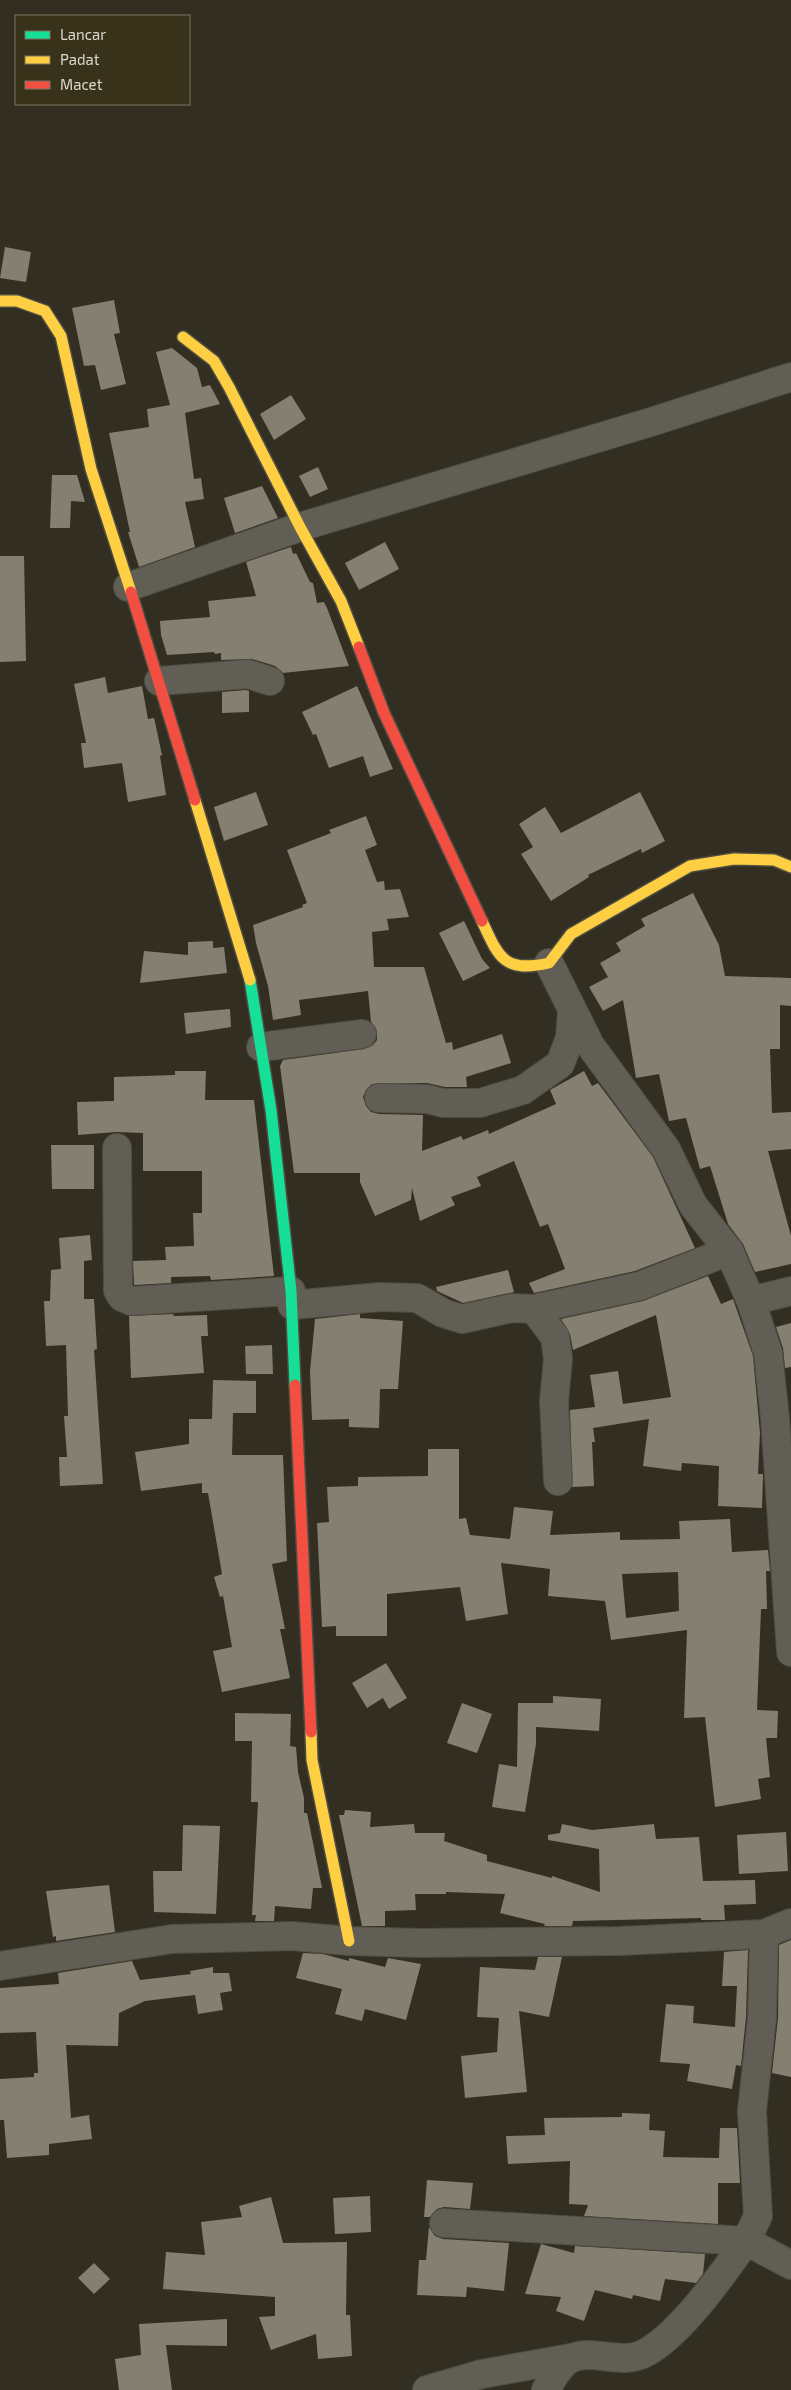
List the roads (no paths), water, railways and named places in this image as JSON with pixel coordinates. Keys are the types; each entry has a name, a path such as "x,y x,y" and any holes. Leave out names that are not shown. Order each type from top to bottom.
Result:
{"street":[{"path":"0,301 17,301 45,311 61,336 91,469 159,681 250,979 261,1047 292,1298 312,1760 349,1941"},
{"path":"183,337 214,361 260,446 300,528 341,601 384,713 496,952 510,964 531,968 549,963 571,934 690,866 734,859 774,860 791,867"},
{"path":"128,587 300,528 791,378"},
{"path":"159,681 248,674 270,681"},
{"path":"549,963 590,1045 666,1149 693,1205 729,1251 751,1301 768,1353 775,1418 790,1636"},
{"path":"379,1098 426,1099 443,1104 480,1103 522,1090 560,1064 570,1038 568,1001"},
{"path":"261,1047 362,1034"},
{"path":"117,1148 118,1291 122,1297 131,1300 417,1298 442,1313 462,1319 512,1308 534,1309 640,1286 729,1251"},
{"path":"751,1301 791,1291"},
{"path":"534,1309 555,1337 558,1359 554,1402 558,1481"},
{"path":"0,1966 172,1939 292,1936 349,1941 419,1943 620,1941 764,1934 791,1923"},
{"path":"427,2390 482,2374 571,2358 594,2356 630,2359 665,2340 719,2279 746,2242 758,2216 752,2111 762,2018 764,1934"},
{"path":"444,2223 746,2242 791,2265"},
{"path":"546,2390 556,2372 571,2358"}]}
